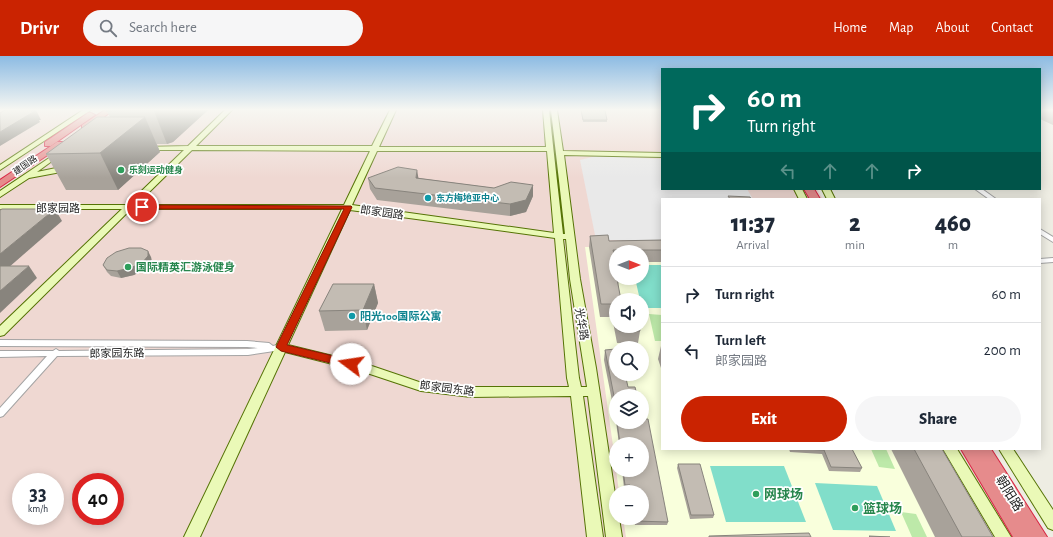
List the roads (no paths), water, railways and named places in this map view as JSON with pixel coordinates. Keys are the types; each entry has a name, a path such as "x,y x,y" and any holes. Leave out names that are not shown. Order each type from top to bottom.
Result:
{"highway":[{"name":"建国路","path":"0,176 65,132"},
{"name":"建国路","path":"0,184 80,132"},
{"name":"朝阳路","path":"970,450 1023,537"},
{"name":"朝阳路","path":"983,450 1038,537"}],"street":[{"name":"建国路","path":"0,168 54,132"},
{"name":"建国路","path":"84,136 88,132"},
{"path":"0,332 205,132"},
{"path":"192,537 382,132"},
{"name":"光华路","path":"551,132 556,151"},
{"name":"光华路","path":"555,132 565,237 574,378 595,537"},
{"name":"建国路","path":"0,195 67,148"},
{"path":"138,148 375,148 556,151 661,155"},
{"path":"25,177 58,170 75,157"},
{"path":"980,190 992,198"},
{"name":"郎家园路","path":"0,207 348,207 565,237"},
{"path":"1041,232 1053,240"},
{"name":"光华路","path":"565,237 575,279 594,391 614,537"},
{"path":"1041,261 1053,260"},
{"name":"郎家园东路","path":"0,343 247,344 281,347 366,368 421,386 471,392 594,391"},
{"path":"0,414 64,343"},
{"name":"郎家园东路","path":"0,354 248,352 281,347"},
{"path":"951,450 1003,537"},
{"name":"朝阳路","path":"1007,450 1053,523"}],"place":[{"name":"乐刻运动健身","path":"121,170"},
{"name":"东方梅地亚中心","path":"428,198"},
{"name":"国际精英汇游泳健身","path":"128,267"},
{"name":"阳光100国际公寓","path":"352,316"},
{"name":"网球场","path":"756,494"},
{"name":"篮球场","path":"855,508"}]}
